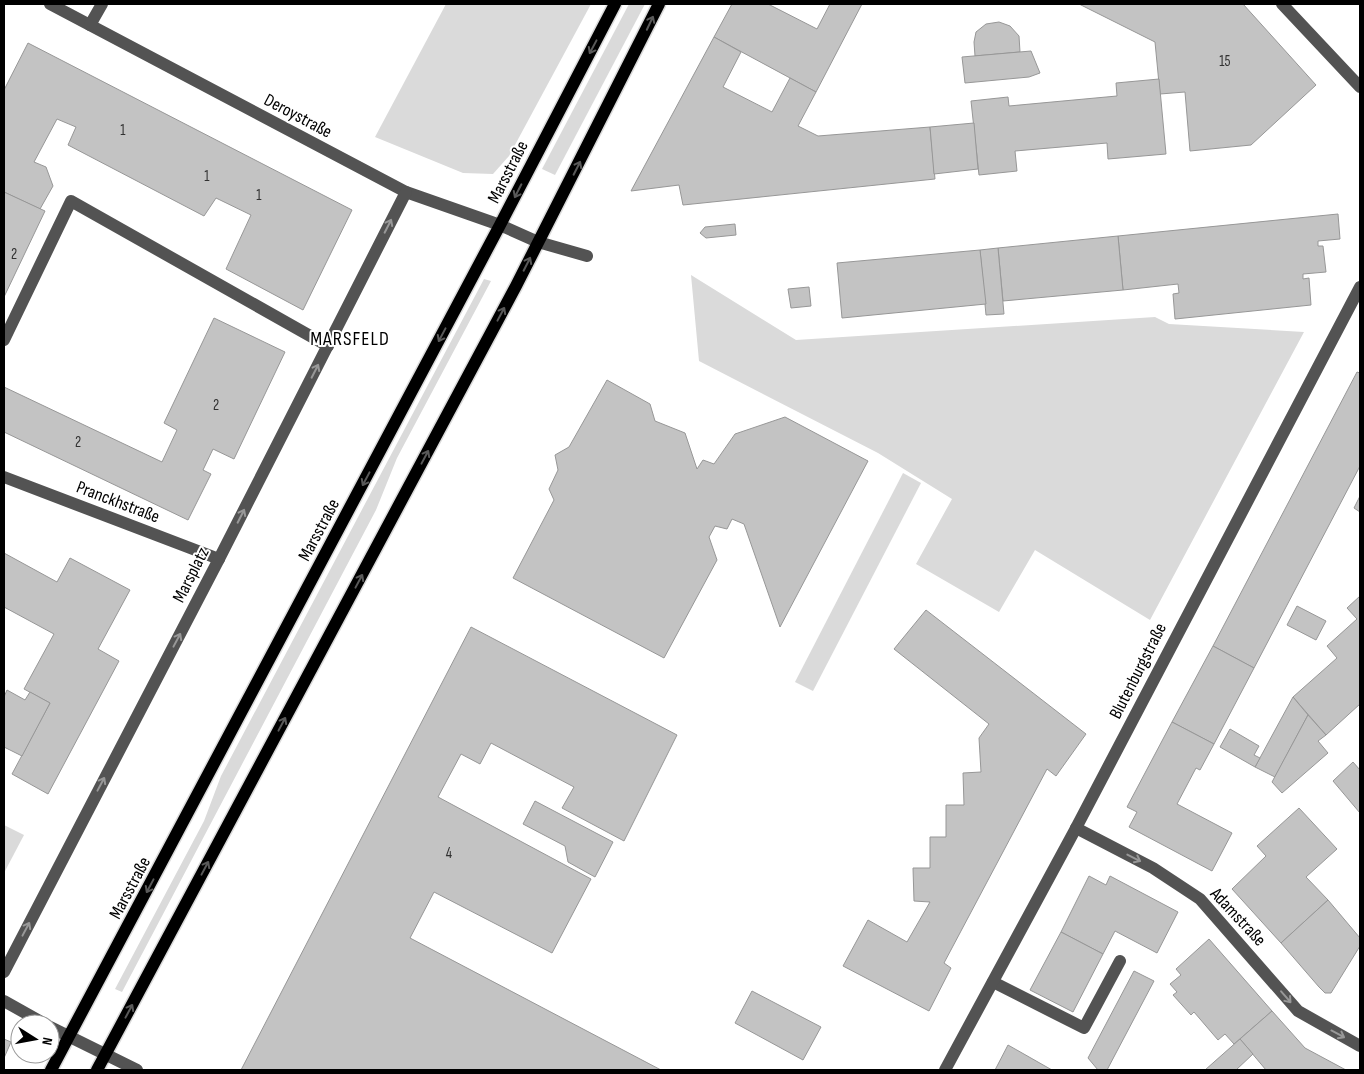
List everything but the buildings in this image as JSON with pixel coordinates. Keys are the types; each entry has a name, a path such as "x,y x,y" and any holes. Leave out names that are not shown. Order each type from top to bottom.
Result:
{"main road":[{"name":"Marsstraße","path":"51,1070 500,225 615,4"},
{"path":"97,1070 538,242 659,4"}],"street":[{"name":"Deroystraße","path":"50,4 406,192 500,225 538,242 586,256"},
{"path":"90,25 102,4"},
{"path":"1282,4 1360,87"},
{"name":"Marsplatz","path":"4,972 219,559 406,192"},
{"path":"4,340 71,201 328,346"},
{"name":"Blutenburgstraße","path":"945,1070 1076,828 1360,287"},
{"name":"Pranckhstraße","path":"4,477 219,559"},
{"name":"Adamstraße","path":"1076,828 1153,868 1200,899 1298,1011 1360,1046"},
{"path":"993,982 1084,1028 1120,961"},
{"path":"4,1002 27,1014"},
{"path":"60,1032 137,1070"}],"shaded area":[{"path":"446,4 591,4 509,156 493,174 463,173 375,137"},
{"path":"629,4 645,4 555,175 542,169"},
{"path":"691,275 796,340 1155,317 1169,324 1304,332 1150,620 1035,550 999,612 916,564 952,499 878,453 699,361"},
{"path":"484,279 491,281 397,458 376,510 122,992 115,989 204,821 221,776"},
{"path":"903,473 921,483 813,691 795,682"},
{"path":"4,825 24,835 4,873"}],"district":[{"name":"MARSFELD","path":"350,339"}]}
